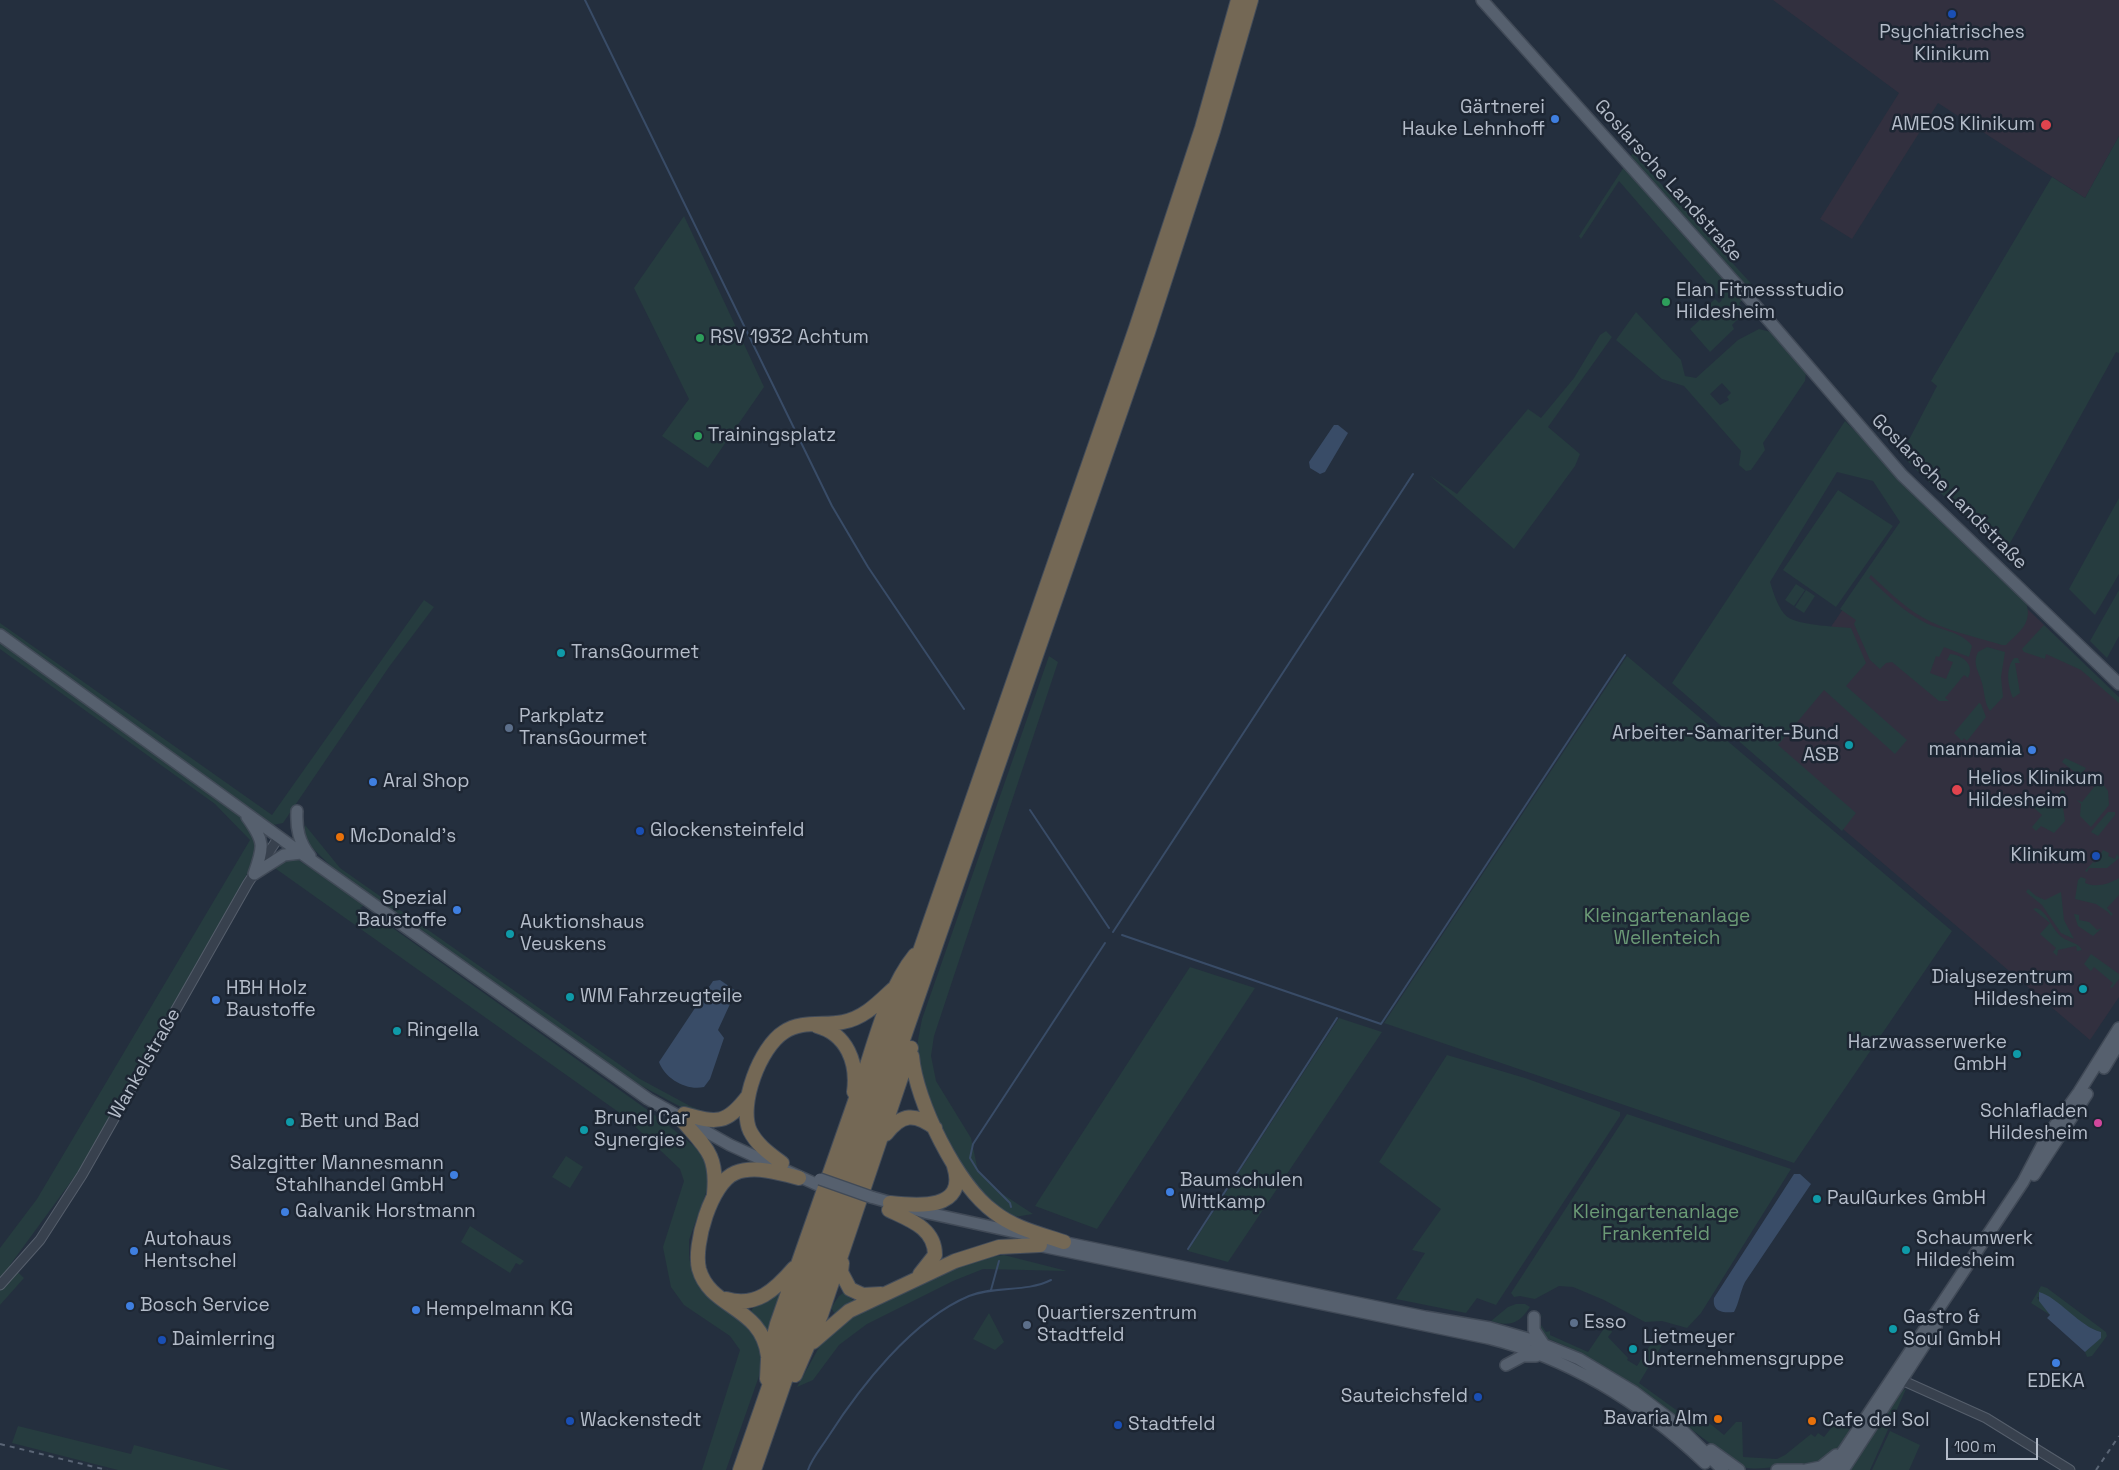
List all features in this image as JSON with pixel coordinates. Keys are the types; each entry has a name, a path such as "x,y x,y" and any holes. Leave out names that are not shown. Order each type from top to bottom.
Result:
{"highway":[{"path":"754,1470 772,1400 922,947 1170,228 1202,128 1238,0"},
{"path":"740,1470 772,1400 1014,724 1148,332 1213,131 1251,0"},
{"path":"768,1359 799,1262 897,985 905,967 922,947"},
{"path":"683,1116 709,1121 720,1120 736,1112 748,1096 764,1055 776,1038 792,1028 842,1023 853,1020 876,1004 897,985"},
{"path":"772,1400 791,1384 808,1348 881,1142 911,1048 915,1004"},
{"path":"809,1025 832,1032 848,1050 854,1073 851,1112"},
{"path":"911,1048 916,1085 936,1129 974,1193 994,1212 1009,1222 1064,1242"},
{"path":"748,1096 747,1120 750,1131 757,1142 782,1163"},
{"path":"683,1116 713,1160 716,1170 714,1197"},
{"path":"881,1142 893,1125 909,1117 925,1121 936,1129"},
{"path":"890,1206 925,1206 942,1201 949,1196 956,1181 952,1158"},
{"path":"772,1400 768,1359 764,1341 754,1323 744,1313 721,1298 704,1281 698,1262 699,1240 714,1197 725,1180 736,1172 762,1171 800,1178"},
{"path":"890,1206 925,1229 933,1240 935,1255 914,1280"},
{"path":"808,1348 841,1316 914,1280 987,1250 1040,1245"},
{"path":"844,1247 841,1272 850,1289 863,1295 886,1293"},
{"path":"721,1298 741,1302 756,1300 774,1289 799,1262"}],"main road":[{"name":"Goslarsche Landstraße","path":"1482,0 1771,323 1902,475 2119,684"},
{"path":"0,635 279,837 611,1072 730,1145 800,1178 819,1182"},
{"path":"242,810 258,832 263,846 254,874"},
{"path":"297,811 296,826 298,835 314,862"},
{"path":"254,874 284,855 301,852"},
{"path":"1843,1470 1897,1378 2018,1190 2046,1138 2079,1092 2119,1028"},
{"path":"1831,1470 1843,1449 1897,1378 2119,1043"},
{"path":"683,1116 819,1182 890,1206 1040,1245 1488,1338 1520,1342"},
{"path":"890,1206 1425,1317 1490,1328 1543,1350 1574,1357 1604,1372 1739,1470"},
{"path":"1150,1268 1167,1280"},
{"path":"1534,1317 1534,1330 1543,1350 1638,1406 1713,1470"},
{"path":"1506,1365 1523,1356 1543,1350"},
{"path":"1675,1423 1722,1470"},
{"path":"1778,1470 1804,1470 1825,1464 1843,1449"}],"street":[{"name":"Wankelstraße","path":"0,1285 40,1240 82,1175 254,874 279,837"},
{"path":"1897,1378 1986,1418 2070,1470"}],"shaded area":[{"name":"AMEOS Klinikum","path":"1773,0 2119,0 2119,136 2085,198 1938,103 1852,239 1820,219 1899,93"},
{"name":"Helios Klinikum Hildesheim","path":"1917,501 2119,698 2119,997 2090,1040 1748,748"}],"green space":[{"path":"2119,136 2119,353 2116,352 2004,554 1901,455 1937,386 1931,381 2052,177 2085,198"},
{"path":"1633,153 1756,289 1739,303 1747,313 1732,325 1734,329 1710,352 1690,329 1705,315 1702,311 1715,299 1719,303 1722,300 1619,181 1581,239 1579,236"},
{"name":"RSV 1932 Achtum","path":"684,216 764,387 708,468 662,436 689,399 634,288"},
{"path":"1636,312 1681,360 1685,376 1696,378 1738,340 1759,329 1771,332 1806,373 1805,381 1763,443 1765,450 1751,470 1746,471 1739,465 1741,451 1684,386 1662,379 1616,340","holes":["1722,383 1731,393 1727,397 1729,400 1720,405 1710,394"]},
{"path":"1606,331 1612,337 1548,427 1580,454 1575,466 1514,549 1429,475 1457,494 1528,409 1541,418 1574,378 1600,335"},
{"path":"1845,421 2026,603 2028,616 2024,627 2006,645 2002,645 1931,622 1902,603 1871,575 1869,578 1916,618 1962,637 1972,646 1969,657 1944,647 1939,657 1936,656 1930,673 1946,679 1953,662 1947,660 1950,654 1959,656 1969,665 1970,673 1968,678 1964,675 1945,698 1949,701 1939,701 1892,662 1886,663 1880,669 1870,660 1854,624 1856,620 1840,609 1900,522 1873,481 1837,472 1770,582 1780,608 1791,619 1812,624 1851,628 1866,663 1846,686 1907,740 1895,754 1824,690 1778,745 1856,813 1842,831 1672,683"},
{"path":"1838,490 1893,526 1836,607 1783,570"},
{"path":"2119,498 2119,574 2095,615 2069,589"},
{"path":"1796,584 1805,590 1794,606 1785,600"},
{"path":"1806,590 1815,596 1804,613 1795,607"},
{"path":"2119,590 2119,636 2107,658 2090,641"},
{"path":"424,600 434,607 389,667 283,823 273,825 263,819 259,853 78,1172 10,1265 24,1278 0,1305 0,1248 37,1199 250,840 215,804 0,649 0,623 272,815"},
{"path":"2044,625 2119,697 2119,703 2081,670 2046,654 2045,659 2024,652 2022,649"},
{"path":"1987,647 2005,652 2001,677 2003,697 1990,711 1976,664 1978,652"},
{"path":"1049,656 1058,662 934,1036 931,1056 936,1081 971,1138 978,1171 1001,1193 1033,1214 1008,1218 993,1205 962,1167 935,1119 925,1095 919,1073 917,1049 922,1019"},
{"name":"Kleingartenanlage Wellenteich","path":"1627,656 1952,931 1794,1163 1384,1023"},
{"path":"2014,658 2018,658 2020,663 2015,663 2020,693 2013,698 2008,672"},
{"path":"1979,703 1986,717 1967,741 1964,738 1962,741 1954,733"},
{"path":"2065,758 2086,768 2080,776 2062,762"},
{"path":"2097,776 2108,791 2109,805 2091,827 2080,816 2081,804 2077,800 2082,802 2099,781"},
{"path":"2062,790 2065,792 2063,807 2065,821 2054,833 2041,826 2036,831 2032,827 2042,815 2030,804 2036,797 2047,807"},
{"path":"2108,812 2115,812 2115,815 2098,836 2091,832"},
{"path":"305,825 340,868 640,1079 690,1106 713,1115 694,1114 638,1084 604,1063 337,872 302,838"},
{"path":"2103,850 2109,853 2108,856 2115,859 2117,854 2119,858 2107,868 2089,868 2087,872 2085,871 2093,862 2095,863"},
{"path":"295,858 366,904 360,908 383,921 663,1121 695,1147 708,1165 707,1190 689,1240 689,1258 694,1276 709,1297 753,1330 764,1362 726,1470 702,1470 740,1350 730,1336 684,1305 671,1287 663,1247 684,1181 680,1169 624,1116 272,866 282,860"},
{"path":"2081,877 2086,879 2085,883 2094,885 2107,884 2119,878 2119,895 2107,908 2113,914 2111,916 2096,904 2075,899 2078,880"},
{"path":"2028,889 2036,896 2045,900 2061,892 2064,920 2074,939 2061,933 2042,905 2026,892"},
{"path":"2036,908 2044,913 2059,935 2079,946 2082,950 2077,951 2076,946 2058,950 2057,956 2053,952 2056,948 2040,934 2050,923 2033,909"},
{"path":"2074,914 2079,915 2079,920 2089,922 2097,930 2102,928 2093,936 2078,926"},
{"path":"2091,954 2119,974 2119,979 2112,988 2110,987 2113,983 2094,967 2091,971 2084,964"},
{"path":"1190,967 1255,988 1097,1229 1035,1206"},
{"path":"1339,1018 1382,1032 1228,1262 1188,1251"},
{"path":"1447,1055 1525,1078 1620,1112 1620,1116 1496,1305 1477,1298 1466,1313 1396,1299 1425,1253 1412,1250 1441,1209 1379,1162"},
{"name":"Kleingartenanlage Frankenfeld","path":"1627,1114 1791,1169 1701,1313 1687,1328 1662,1321 1645,1322 1604,1300 1573,1287 1559,1286 1535,1299 1520,1296 1514,1297 1511,1293"},
{"path":"566,1156 583,1167 570,1188 552,1177"},
{"path":"470,1226 524,1261 520,1265 516,1263 510,1273 461,1242"},
{"path":"1004,1255 1067,1271 983,1269 953,1281 867,1324 839,1345 813,1380 797,1387 822,1342 851,1318 974,1260"},
{"path":"2041,1286 2047,1288 2106,1332 2107,1336 2092,1356 2087,1357 2085,1352 2099,1339 2101,1332 2092,1329 2055,1302 2037,1297 2050,1315 2031,1303"},
{"path":"785,1292 768,1344 758,1320 751,1311 755,1305"},
{"path":"843,1293 854,1301 835,1314 831,1308"},
{"path":"1516,1304 1525,1304 1530,1307 1514,1323 1504,1324 1491,1321 1508,1307"},
{"path":"989,1313 1004,1342 995,1350 973,1339"},
{"path":"1543,1313 1539,1322 1546,1332 1550,1331 1550,1335 1588,1352 1609,1321 1612,1332 1608,1337 1628,1358 1627,1360 1637,1366 1651,1344 1662,1345 1639,1383 1690,1420 1697,1413 1724,1435 1736,1422 1742,1422 1743,1457 1777,1459 1785,1455 1811,1434 1815,1437 1818,1433 1824,1437 1832,1427 1826,1422 1829,1418 1823,1413 1825,1410 1850,1430 1834,1452 1828,1458 1821,1461 1761,1468 1742,1467 1626,1381 1568,1347 1544,1337 1536,1325"},
{"path":"1906,1389 1870,1470 1848,1470 1902,1391"},
{"path":"18,1426 131,1454 134,1445 230,1470 118,1470 12,1443"},
{"path":"1890,1431 1920,1445 1909,1470 1872,1470"}],"water":[{"path":"1334,425 1338,425 1348,433 1325,472 1320,474 1310,468 1309,462"},
{"path":"720,980 736,991 718,1030 724,1038 710,1079 704,1087 697,1088 684,1085 666,1074 659,1062 713,981"},
{"path":"1794,1174 1800,1174 1811,1184 1745,1282 1734,1312 1719,1311 1715,1306 1714,1298"},
{"path":"2039,1292 2054,1300 2085,1324 2101,1332 2101,1338 2085,1352 2047,1318 2050,1315 2039,1301"}],"waterway":[{"path":"585,0 832,506 868,567 964,709"},
{"path":"1113,932 1413,474"},
{"path":"1122,935 1381,1024 1625,655"},
{"path":"1030,810 1109,928"},
{"path":"1011,1207 1010,1203 978,1171 970,1158 973,1144 1105,943"},
{"path":"1188,1249 1337,1018"},
{"path":"991,1290 999,1261"},
{"path":"808,1470 814,1457 856,1397 889,1357 927,1321 969,1296 990,1291 1021,1288 1051,1280"}],"railway":[{"path":"2096,1470 2119,1436"},
{"path":"0,1444 107,1470"}],"place":[{"name":"Psychiatrisches Klinikum","path":"1952,14"},
{"name":"Gärtnerei Hauke Lehnhoff","path":"1555,119"},
{"name":"AMEOS Klinikum","path":"2046,125"},
{"name":"Elan Fitnessstudio Hildesheim","path":"1666,302"},
{"name":"RSV 1932 Achtum","path":"700,338"},
{"name":"Trainingsplatz","path":"698,436"},
{"name":"TransGourmet","path":"561,653"},
{"name":"Parkplatz TransGourmet","path":"509,728"},
{"name":"Arbeiter-Samariter-Bund ASB","path":"1849,745"},
{"name":"mannamia","path":"2032,750"},
{"name":"Aral Shop","path":"373,782"},
{"name":"Helios Klinikum Hildesheim","path":"1957,790"},
{"name":"Glockensteinfeld","path":"640,831"},
{"name":"McDonald's","path":"340,837"},
{"name":"Klinikum","path":"2096,856"},
{"name":"Spezial Baustoffe","path":"457,910"},
{"name":"Auktionshaus Veuskens","path":"510,934"},
{"name":"Dialysezentrum Hildesheim","path":"2083,989"},
{"name":"WM Fahrzeugteile","path":"570,997"},
{"name":"HBH Holz Baustoffe","path":"216,1000"},
{"name":"Ringella","path":"397,1031"},
{"name":"Harzwasserwerke GmbH","path":"2017,1054"},
{"name":"Bett und Bad","path":"290,1122"},
{"name":"Schlafladen Hildesheim","path":"2098,1123"},
{"name":"Brunel Car Synergies","path":"584,1130"},
{"name":"Salzgitter Mannesmann Stahlhandel GmbH","path":"454,1175"},
{"name":"Baumschulen Wittkamp","path":"1170,1192"},
{"name":"PaulGurkes GmbH","path":"1817,1199"},
{"name":"Galvanik Horstmann","path":"285,1212"},
{"name":"Schaumwerk Hildesheim","path":"1906,1250"},
{"name":"Autohaus Hentschel","path":"134,1251"},
{"name":"Bosch Service","path":"130,1306"},
{"name":"Hempelmann KG","path":"416,1310"},
{"name":"Esso","path":"1574,1323"},
{"name":"Quartierszentrum Stadtfeld","path":"1027,1325"},
{"name":"Gastro & Soul GmbH","path":"1893,1329"},
{"name":"Daimlerring","path":"162,1340"},
{"name":"Lietmeyer Unternehmensgruppe","path":"1633,1349"},
{"name":"EDEKA","path":"2056,1363"},
{"name":"Sauteichsfeld","path":"1478,1397"},
{"name":"Bavaria Alm","path":"1718,1419"},
{"name":"Wackenstedt","path":"570,1421"},
{"name":"Cafe del Sol","path":"1812,1421"},
{"name":"Stadtfeld","path":"1118,1425"}]}
